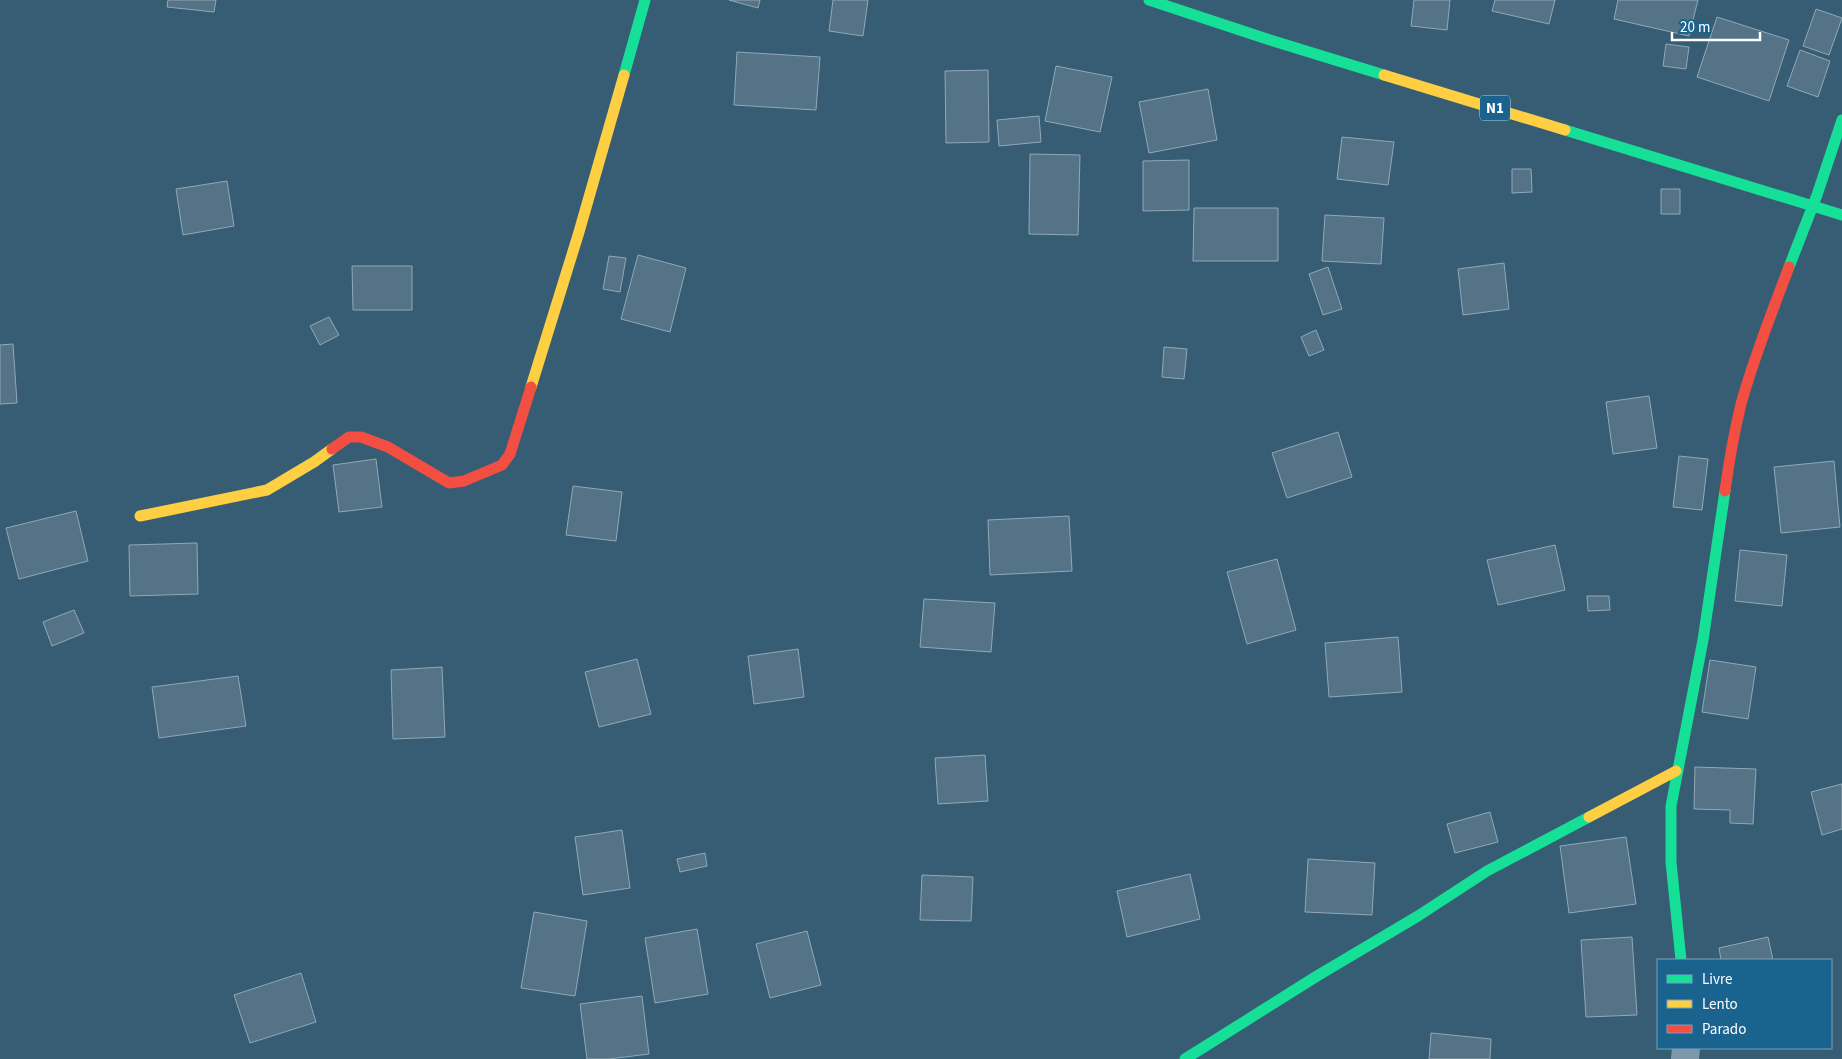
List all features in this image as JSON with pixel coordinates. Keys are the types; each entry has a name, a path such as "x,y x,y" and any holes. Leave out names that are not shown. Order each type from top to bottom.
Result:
{"street":[{"path":"140,516 268,490 314,462 346,439 356,436 373,440 388,447 449,483 471,478 502,465 510,454 579,232 644,0"},
{"name":"N1","path":"1149,0 1270,40 1842,215"},
{"path":"1681,959 1670,829 1676,771 1711,590 1725,487 1742,403 1790,262 1813,205 1842,120"},
{"path":"1186,1059 1487,872 1676,771"}],"building":[{"path":"168,0 216,0 214,12 167,7"},
{"path":"729,0 760,0 758,8"},
{"path":"833,0 868,0 863,36 829,31"},
{"path":"1414,0 1450,0 1447,30 1411,26"},
{"path":"1495,0 1555,0 1549,24 1492,11"},
{"path":"1618,0 1698,0 1689,36 1614,19"},
{"path":"1816,9 1842,18 1829,55 1803,46"},
{"path":"1717,17 1789,40 1769,101 1697,77"},
{"path":"1666,44 1689,47 1686,69 1663,66"},
{"path":"1800,50 1830,61 1818,97 1787,86"},
{"path":"737,52 820,57 816,110 734,105"},
{"path":"1056,66 1112,77 1100,132 1045,121"},
{"path":"988,70 989,142 946,143 945,71"},
{"path":"1208,89 1217,140 1149,153 1139,102"},
{"path":"1039,116 1041,142 999,146 997,120"},
{"path":"1342,137 1394,142 1388,185 1337,179"},
{"path":"1030,154 1080,155 1078,235 1029,234"},
{"path":"1189,160 1189,210 1143,211 1143,161"},
{"path":"1512,169 1531,169 1532,192 1512,193"},
{"path":"227,181 234,226 183,235 176,189"},
{"path":"1661,189 1680,189 1680,214 1661,214"},
{"path":"1194,208 1278,208 1278,261 1193,261"},
{"path":"1325,215 1384,218 1381,264 1322,261"},
{"path":"638,255 686,268 670,332 621,319"},
{"path":"609,256 626,258 620,292 603,289"},
{"path":"1504,263 1509,309 1463,315 1458,269"},
{"path":"352,266 412,266 412,310 353,310"},
{"path":"1328,267 1342,309 1323,315 1309,274"},
{"path":"329,317 339,335 320,345 310,326"},
{"path":"1316,330 1324,350 1309,356 1301,337"},
{"path":"13,344 17,403 0,404 0,345"},
{"path":"1164,347 1187,349 1184,379 1162,377"},
{"path":"1649,396 1657,448 1613,454 1606,402"},
{"path":"1338,432 1352,477 1287,498 1272,453"},
{"path":"1679,456 1708,459 1702,510 1673,507"},
{"path":"376,459 382,507 339,512 333,465"},
{"path":"1834,461 1840,527 1781,533 1774,467"},
{"path":"573,486 622,492 616,541 566,535"},
{"path":"76,511 88,561 19,579 6,528"},
{"path":"1069,516 1072,571 990,575 988,520"},
{"path":"197,543 198,594 130,596 129,545"},
{"path":"1555,545 1565,590 1498,605 1487,560"},
{"path":"1740,550 1787,555 1782,606 1735,601"},
{"path":"1277,559 1296,630 1247,644 1227,572"},
{"path":"1587,596 1609,596 1610,610 1588,611"},
{"path":"924,599 995,603 991,652 920,647"},
{"path":"74,610 84,633 52,646 43,622"},
{"path":"1398,637 1402,692 1329,697 1325,643"},
{"path":"798,649 804,697 754,704 748,656"},
{"path":"637,659 651,714 599,727 585,672"},
{"path":"1710,660 1756,667 1748,719 1702,712"},
{"path":"442,667 445,737 393,739 391,670"},
{"path":"238,676 246,726 159,738 152,687"},
{"path":"985,755 988,801 938,804 935,758"},
{"path":"1695,767 1756,769 1753,824 1730,823 1730,810 1694,809"},
{"path":"1842,784 1842,829 1822,835 1811,792"},
{"path":"1490,812 1498,842 1455,853 1447,824"},
{"path":"622,830 630,888 583,895 575,837"},
{"path":"1626,837 1636,904 1569,913 1560,846"},
{"path":"705,853 707,866 680,872 677,859"},
{"path":"1308,859 1375,863 1372,915 1305,912"},
{"path":"1190,874 1200,919 1127,937 1117,891"},
{"path":"922,875 973,877 971,921 920,920"},
{"path":"534,912 587,921 575,996 521,988"},
{"path":"697,929 708,994 655,1003 645,938"},
{"path":"807,931 821,985 770,998 756,944"},
{"path":"1632,937 1637,1015 1586,1017 1581,940"},
{"path":"1768,937 1773,959 1721,959 1719,948"},
{"path":"301,973 316,1022 250,1043 234,995"},
{"path":"642,996 649,1054 609,1059 587,1059 580,1004"},
{"path":"1431,1033 1491,1039 1490,1059 1429,1059"}],"traffic: fast":[{"path":"624,75 645,0"},
{"path":"1149,0 1384,75"},
{"path":"1789,267 1817,195 1842,120"},
{"path":"1565,130 1842,215"},
{"path":"1681,959 1671,862 1671,806 1703,640 1725,491"},
{"path":"1185,1059 1317,976 1418,916 1487,871 1589,817"}],"traffic: slow":[{"path":"531,387 579,232 624,75"},
{"path":"1384,75 1565,130"},
{"path":"140,516 267,490 332,449"},
{"path":"1589,817 1676,771"}],"traffic: jam":[{"path":"1725,491 1732,447 1746,386 1789,267"},
{"path":"332,449 349,437 361,437 388,447 449,483 464,481 502,465 510,454 531,387"}]}
